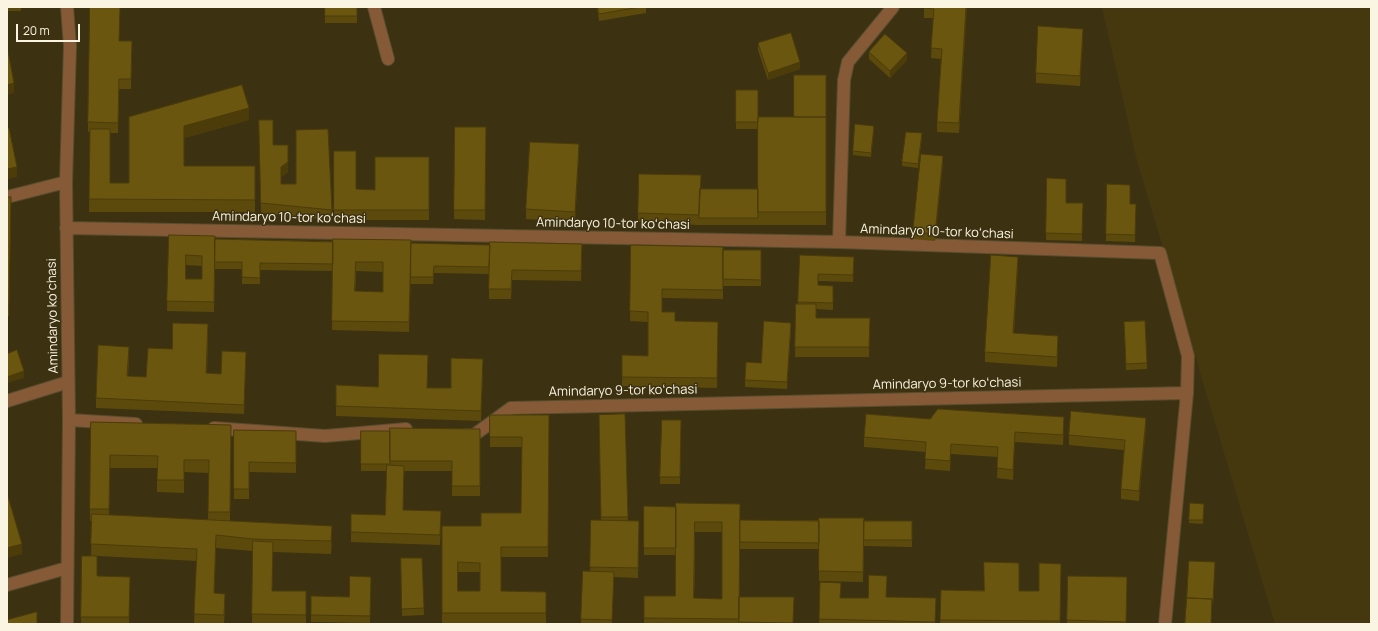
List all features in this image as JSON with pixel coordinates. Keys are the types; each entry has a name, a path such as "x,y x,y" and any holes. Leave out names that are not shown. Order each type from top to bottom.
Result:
{"street":[{"name":"Amindaryo koʻchasi","path":"67,7 70,46 66,182 69,420 67,624"},
{"path":"374,7 388,59"},
{"path":"839,242 844,80 848,62 893,7"},
{"path":"7,197 66,182"},
{"name":"Amindaryo 10-tor koʻchasi","path":"66,228 839,242 1160,253 1188,356 1187,393"},
{"path":"7,401 68,382"},
{"path":"1165,624 1187,393"},
{"name":"Amindaryo 9-tor koʻchasi","path":"451,433 474,435 511,408 1187,393"},
{"path":"69,420 149,424"},
{"path":"204,428 325,436 405,429 420,430"},
{"path":"7,585 67,568"}],"shaded area":[{"path":"1102,7 1371,7 1371,624 1275,624 1136,157"}],"building":[{"path":"90,7 120,7 119,41 132,41 131,79 119,79 118,123 88,122"},
{"path":"325,7 357,7 357,16 325,16"},
{"path":"598,7 640,7 599,14"},
{"path":"924,7 966,7 959,123 937,122 942,49 931,48 934,9"},
{"path":"1038,26 1083,29 1080,76 1036,73"},
{"path":"791,33 800,62 768,73 758,43"},
{"path":"885,34 907,53 890,71 869,52"},
{"path":"7,51 14,83 7,85"},
{"path":"794,75 826,75 826,117 794,117"},
{"path":"242,85 249,108 184,126 184,166 255,166 255,200 89,199 90,129 110,129 110,183 129,183 129,117"},
{"path":"736,90 758,90 758,122 736,122"},
{"path":"758,117 826,117 826,212 758,212"},
{"path":"259,120 273,120 273,145 288,145 288,162 281,167 281,184 296,184 296,130 328,129 332,210 261,203"},
{"path":"855,124 874,126 871,153 853,151"},
{"path":"455,127 486,127 485,210 454,210"},
{"path":"7,128 9,128 17,167 7,169"},
{"path":"906,132 922,133 918,164 902,162"},
{"path":"530,142 579,144 575,212 526,209"},
{"path":"334,151 356,151 356,189 375,190 375,157 429,157 429,210 334,210"},
{"path":"921,154 943,156 935,234 913,232"},
{"path":"639,174 701,175 699,215 638,213"},
{"path":"1047,178 1066,179 1066,203 1083,203 1082,234 1046,233"},
{"path":"1107,184 1130,185 1130,204 1136,204 1135,235 1106,234"},
{"path":"700,189 758,189 758,218 699,218"},
{"path":"11,197 9,306 7,306 7,198"},
{"path":"169,235 215,236 214,302 167,301","holes":["186,255 202,256 202,279 186,279"]},
{"path":"215,239 333,242 333,264 260,263 260,278 242,277 242,262 215,262"},
{"path":"333,239 411,240 409,322 332,321","holes":["356,262 383,262 383,292 355,291"]},
{"path":"490,242 582,244 581,271 512,270 511,289 489,289"},
{"path":"411,243 490,245 489,267 434,266 433,277 411,277"},
{"path":"631,245 723,247 723,290 662,289 662,312 675,312 675,321 718,322 717,378 622,377 622,355 648,356 648,312 630,311"},
{"path":"723,250 761,250 761,280 723,279"},
{"path":"800,255 854,257 853,275 818,274 818,285 833,286 833,303 798,302"},
{"path":"991,255 1018,257 1013,333 1058,336 1057,357 985,352"},
{"path":"796,304 816,304 816,318 870,318 869,347 795,347"},
{"path":"764,321 791,323 787,382 745,380 746,362 761,363"},
{"path":"1145,321 1147,363 1126,364 1124,322"},
{"path":"173,323 208,324 206,373 221,374 222,351 246,352 244,405 96,398 98,345 129,347 127,376 146,377 148,348 172,349"},
{"path":"17,350 24,371 7,377 7,354"},
{"path":"379,354 428,355 427,388 451,388 451,358 483,359 481,411 336,406 336,385 378,387"},
{"path":"938,409 1064,417 1063,435 1015,432 1013,470 997,468 998,447 951,444 950,461 925,459 926,442 864,437 866,414 930,419"},
{"path":"1071,411 1146,418 1139,491 1121,489 1125,440 1069,435"},
{"path":"625,414 628,517 601,517 599,415"},
{"path":"490,415 549,415 548,547 501,547 501,591 546,592 546,613 442,613 442,526 481,526 481,513 521,513 522,437 490,437","holes":["458,562 480,563 480,591 458,591"]},
{"path":"662,420 681,420 680,477 660,477"},
{"path":"91,422 231,425 230,512 208,512 209,460 184,460 184,480 157,480 158,456 110,455 109,509 90,509"},
{"path":"390,428 480,429 480,486 452,486 452,461 390,461"},
{"path":"234,430 296,431 296,463 249,462 249,489 234,489"},
{"path":"361,431 390,431 390,464 361,464"},
{"path":"387,465 404,466 403,510 441,511 440,535 351,532 351,514 385,515"},
{"path":"7,493 22,544 7,548"},
{"path":"676,503 740,504 739,619 644,618 644,596 675,596","holes":["695,522 722,522 722,599 694,598"]},
{"path":"1190,503 1204,504 1203,520 1189,520"},
{"path":"644,506 676,507 676,548 644,548"},
{"path":"92,514 332,526 331,541 253,539 216,535 214,593 225,594 224,615 194,614 197,549 91,544"},
{"path":"819,518 864,518 863,572 819,571"},
{"path":"591,520 639,521 638,568 590,567"},
{"path":"740,520 819,521 819,543 740,542"},
{"path":"864,521 912,521 912,540 864,540"},
{"path":"253,541 273,542 272,591 306,591 306,615 252,614"},
{"path":"82,556 97,556 97,576 130,577 129,617 81,617"},
{"path":"401,558 422,558 424,608 402,609"},
{"path":"1189,561 1215,562 1213,602 1212,599 1187,598"},
{"path":"984,562 1019,563 1019,591 1039,591 1039,563 1061,564 1060,621 940,620 941,590 984,591"},
{"path":"583,571 614,572 612,620 581,619"},
{"path":"869,575 887,576 886,597 936,598 935,622 819,619 820,582 841,583 840,598 868,598"},
{"path":"350,576 371,577 370,616 311,615 311,596 349,597"},
{"path":"1068,576 1127,577 1126,622 1067,620"},
{"path":"739,597 794,597 793,623 739,622"},
{"path":"1187,598 1212,599 1211,624 1185,624"},
{"path":"37,612 37,624 7,624 7,620"}]}
